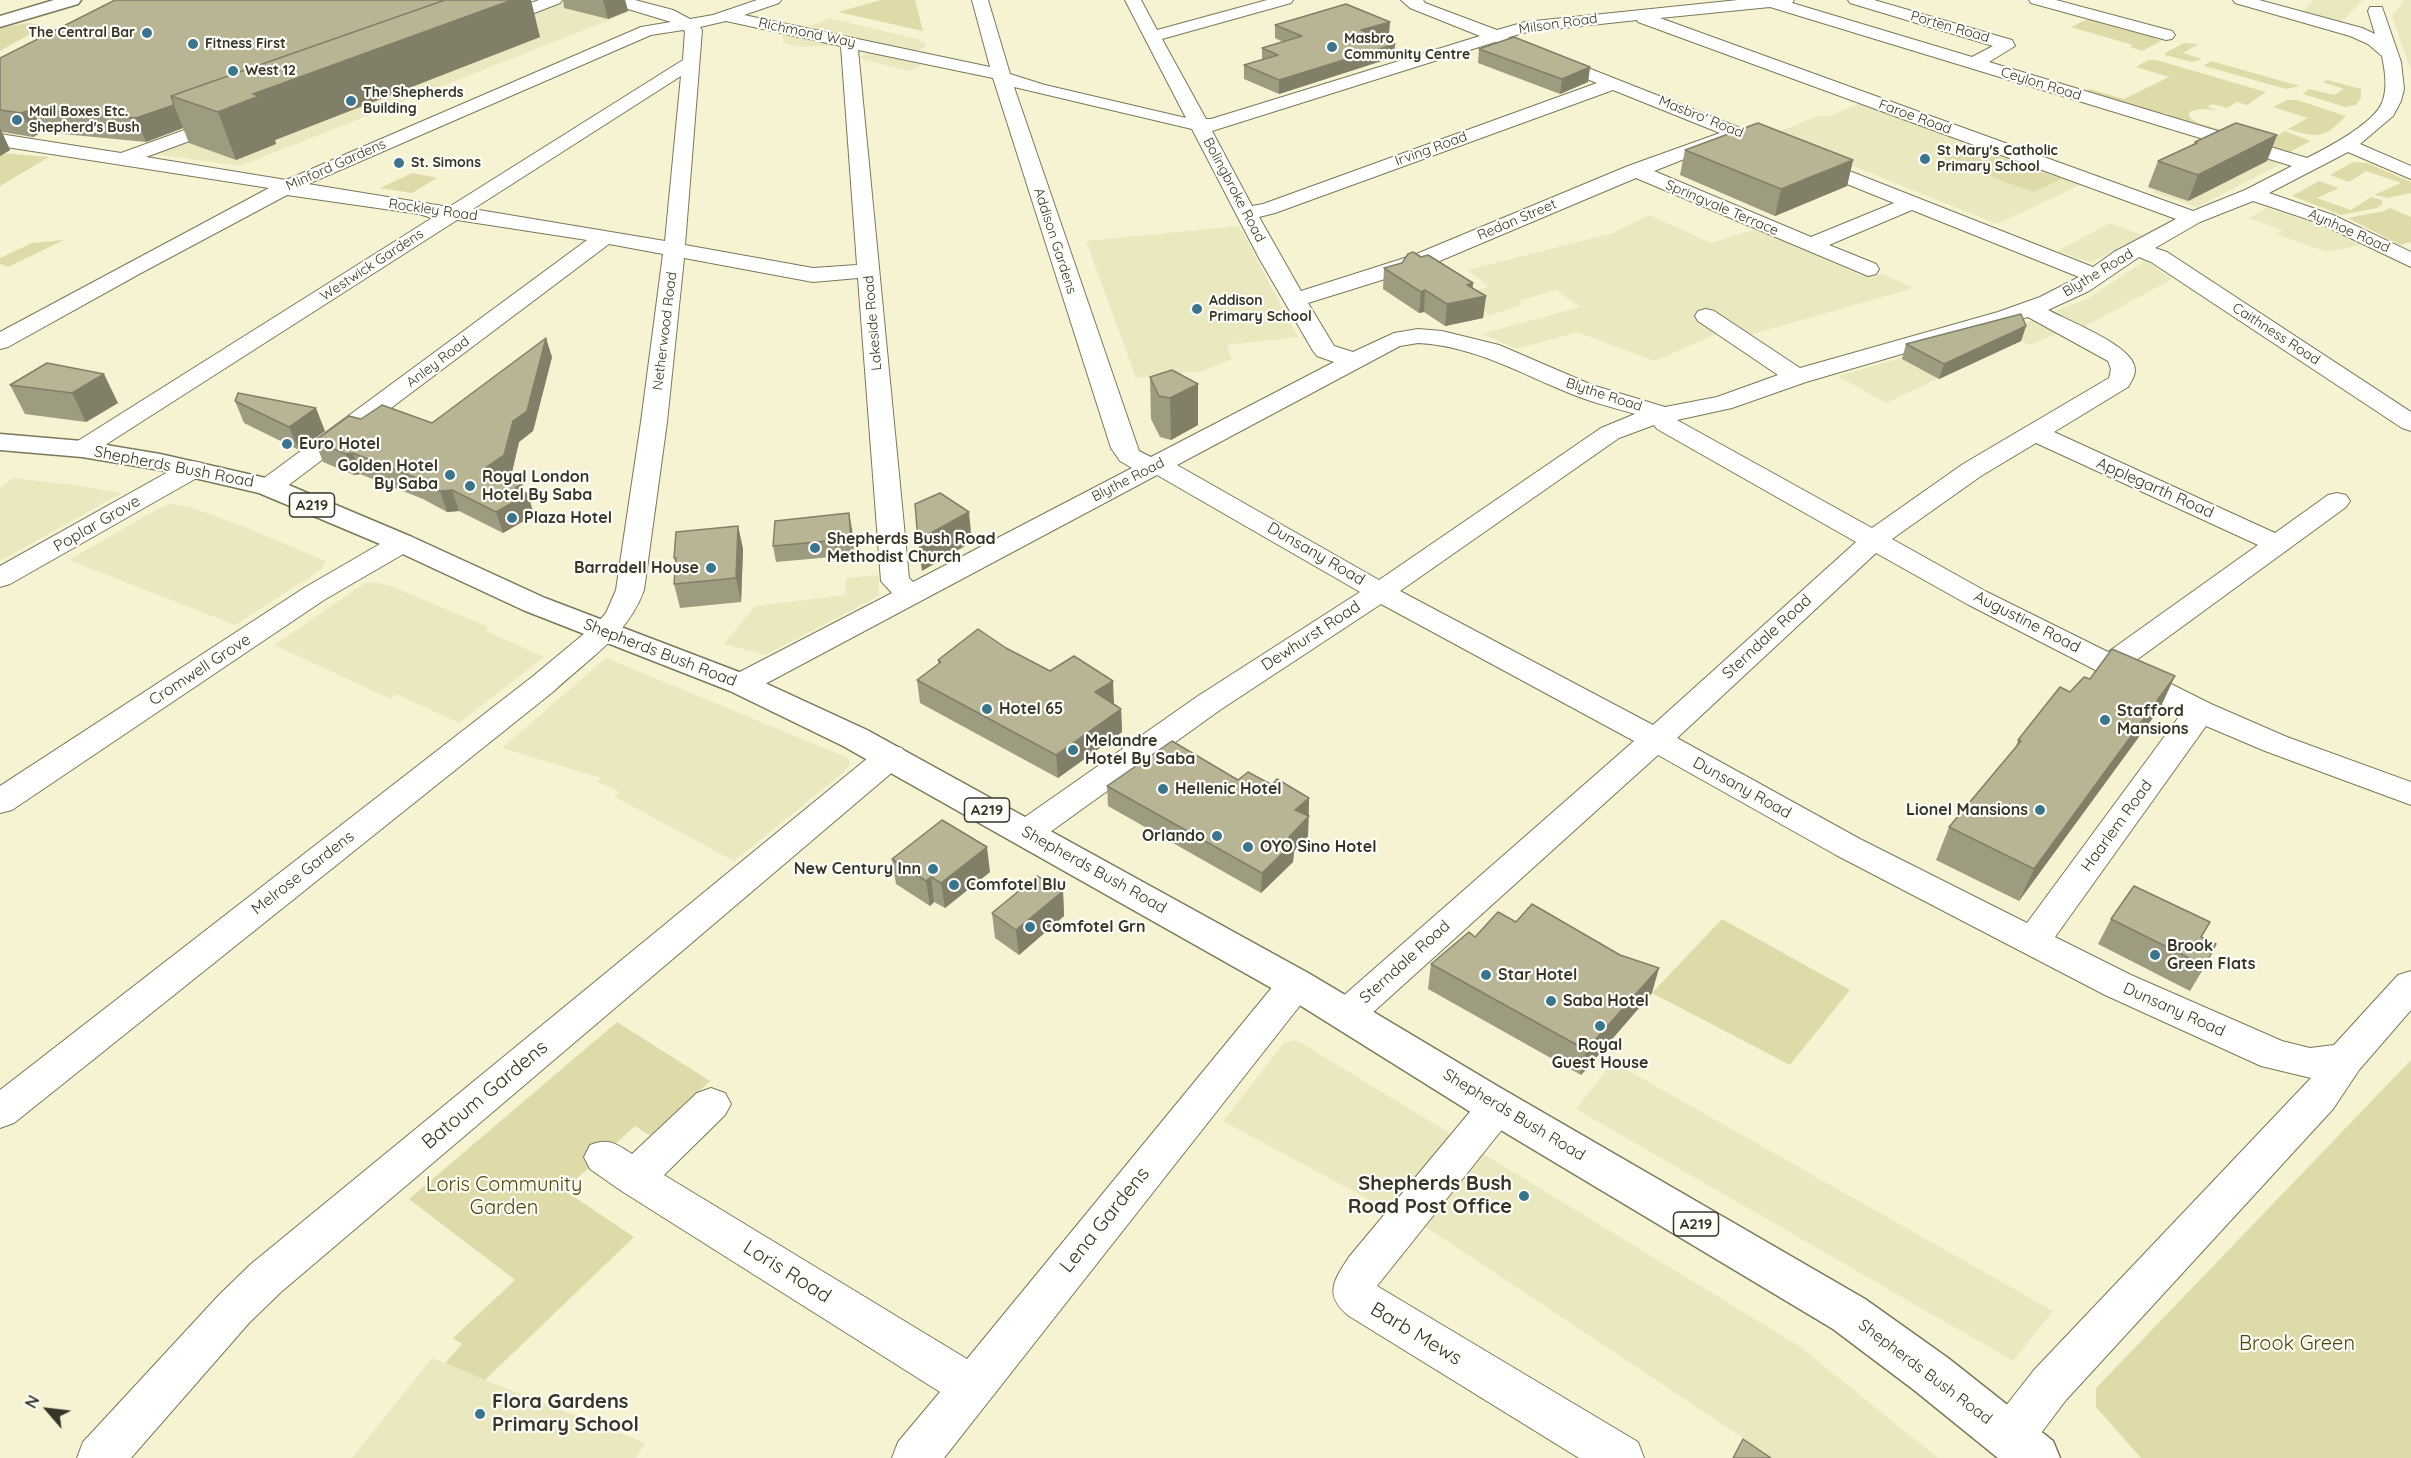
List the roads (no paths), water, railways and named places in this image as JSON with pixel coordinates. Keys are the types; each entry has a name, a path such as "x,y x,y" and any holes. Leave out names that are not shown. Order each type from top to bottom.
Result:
{"main road":[{"path":"0,22 72,0"},
{"path":"0,22 38,20 55,24"},
{"name":"Shepherds Bush Road","path":"0,442 82,449 193,469 269,487 402,543 534,604 741,684 891,756 1296,984 1849,1314 1931,1374 2023,1448"}],"street":[{"path":"472,31 554,0"},
{"path":"614,0 674,16 687,23"},
{"path":"725,16 773,0"},
{"name":"Addison Gardens","path":"980,0 1004,84 1124,448 1129,456 1155,466"},
{"name":"Bolingbroke Road","path":"1133,0 1246,213 1325,351 1355,361"},
{"path":"1152,37 1285,0"},
{"name":"Masbro' Road","path":"1411,0 1494,36 2095,276"},
{"name":"Porten Road","path":"1856,0 2006,44 1974,63"},
{"path":"2037,0 2166,35"},
{"path":"2241,0 2367,36 2388,53"},
{"name":"Ceylon Road","path":"1779,1 2310,165"},
{"name":"Milson Road","path":"1199,125 1228,122 1533,25 1779,1"},
{"name":"Blythe Road","path":"741,684 1394,340 1413,336 1437,336 1465,342 1582,390 1663,415 1723,403 1797,377 2030,309 2059,297 2193,219 2252,194 2310,165 2347,145 2372,126 2391,105 2396,86 2380,6 2355,24 2339,27"},
{"name":"Faroe Road","path":"1638,14 2193,219"},
{"name":"Richmond Way","path":"687,23 725,16 974,71 1021,93 1040,89 1182,123 1199,125"},
{"name":"Netherwood Road","path":"605,633 624,609 630,590 654,422 675,250 682,152 693,61 694,30 687,23"},
{"name":"Minford Gardens","path":"0,342 287,186 647,31 687,23"},
{"name":"Lakeside Road","path":"849,43 895,581 911,595"},
{"name":"Westwick Gardens","path":"82,449 693,61"},
{"name":"Irving Road","path":"1246,213 1268,208 1615,83"},
{"path":"135,160 239,117"},
{"name":"Redan Street","path":"1294,300 1422,260 1635,170 1738,132"},
{"name":"Rockley Road","path":"0,140 287,186 292,190 308,190 423,208 434,212 606,236 813,275 868,272"},
{"path":"2347,145 2411,173"},
{"name":"Springvale Terrace","path":"1635,170 1868,269"},
{"name":"Aynhoe Road","path":"2252,194 2326,219 2411,260"},
{"path":"1809,245 1913,202"},
{"name":"Anley Road","path":"269,487 606,236"},
{"name":"Caithness Road","path":"2139,249 2159,257 2405,414"},
{"name":"Sterndale Road","path":"1347,1014 1873,542 1972,470 2119,382 2123,376 2122,362 2110,351 2030,309"},
{"path":"1706,316 1797,377"},
{"path":"1582,390 1606,415 1610,433"},
{"name":"Dewhurst Road","path":"1027,832 1209,703 1380,592 1610,433 1641,420 1663,415"},
{"name":"Augustine Road","path":"1663,415 1666,424 1873,542 2200,711 2276,744 2411,794"},
{"name":"Applegarth Road","path":"2033,432 2278,544"},
{"name":"Dunsany Road","path":"1155,466 1380,592 1655,739 1848,847 2118,985 2275,1055 2310,1063 2345,1059"},
{"name":"Poplar Grove","path":"0,578 193,469"},
{"path":"2110,665 2337,501"},
{"name":"Cromwell Grove","path":"0,802 314,594 402,543"},
{"name":"Melrose Gardens","path":"0,1112 605,633"},
{"name":"Haarlem Road","path":"2033,942 2200,711"},
{"name":"Batoum Gardens","path":"107,1456 234,1309 266,1278 891,756"},
{"name":"Lena Gardens","path":"915,1458 1296,984"},
{"path":"2023,1448 2050,1385 2319,1098 2345,1059 2411,985"},
{"name":"Loris Road","path":"711,1104 619,1168 971,1386"},
{"name":"Barb Mews","path":"1498,1106 1364,1270 1355,1284 1354,1294 1621,1458"}],"place":[{"name":"The Central Bar","path":"147,33"},
{"name":"Fitness First","path":"193,44"},
{"name":"Masbro Community Centre","path":"1332,47"},
{"name":"West 12","path":"233,71"},
{"name":"The Shepherds Building","path":"351,101"},
{"name":"Mail Boxes Etc. Shepherd's Bush","path":"17,120"},
{"name":"St Mary's Catholic Primary School","path":"1925,159"},
{"name":"St. Simons","path":"399,163"},
{"name":"Addison Primary School","path":"1197,309"},
{"name":"Euro Hotel","path":"287,444"},
{"name":"Golden Hotel By Saba","path":"450,475"},
{"name":"Royal London Hotel By Saba","path":"470,486"},
{"name":"Plaza Hotel","path":"512,518"},
{"name":"Shepherds Bush Road Methodist Church","path":"815,548"},
{"name":"Barradell House","path":"711,568"},
{"name":"Hotel 65","path":"987,709"},
{"name":"Stafford Mansions","path":"2105,720"},
{"name":"Melandre Hotel By Saba","path":"1073,750"},
{"name":"Hellenic Hotel","path":"1163,789"},
{"name":"Lionel Mansions","path":"2040,810"},
{"name":"Orlando","path":"1217,836"},
{"name":"OYO Sino Hotel","path":"1248,847"},
{"name":"New Century Inn","path":"933,869"},
{"name":"Comfotel Blu","path":"954,885"},
{"name":"Comfotel Grn","path":"1030,927"},
{"name":"Brook Green Flats","path":"2155,955"},
{"name":"Star Hotel","path":"1486,975"},
{"name":"Saba Hotel","path":"1551,1001"},
{"name":"Royal Guest House","path":"1600,1026"},
{"name":"Shepherds Bush Road Post Office","path":"1524,1196"},
{"name":"Flora Gardens Primary School","path":"480,1414"}],"park label":[{"name":"Loris Community Garden","path":"504,1196"},
{"name":"Brook Green","path":"2297,1344"}]}
